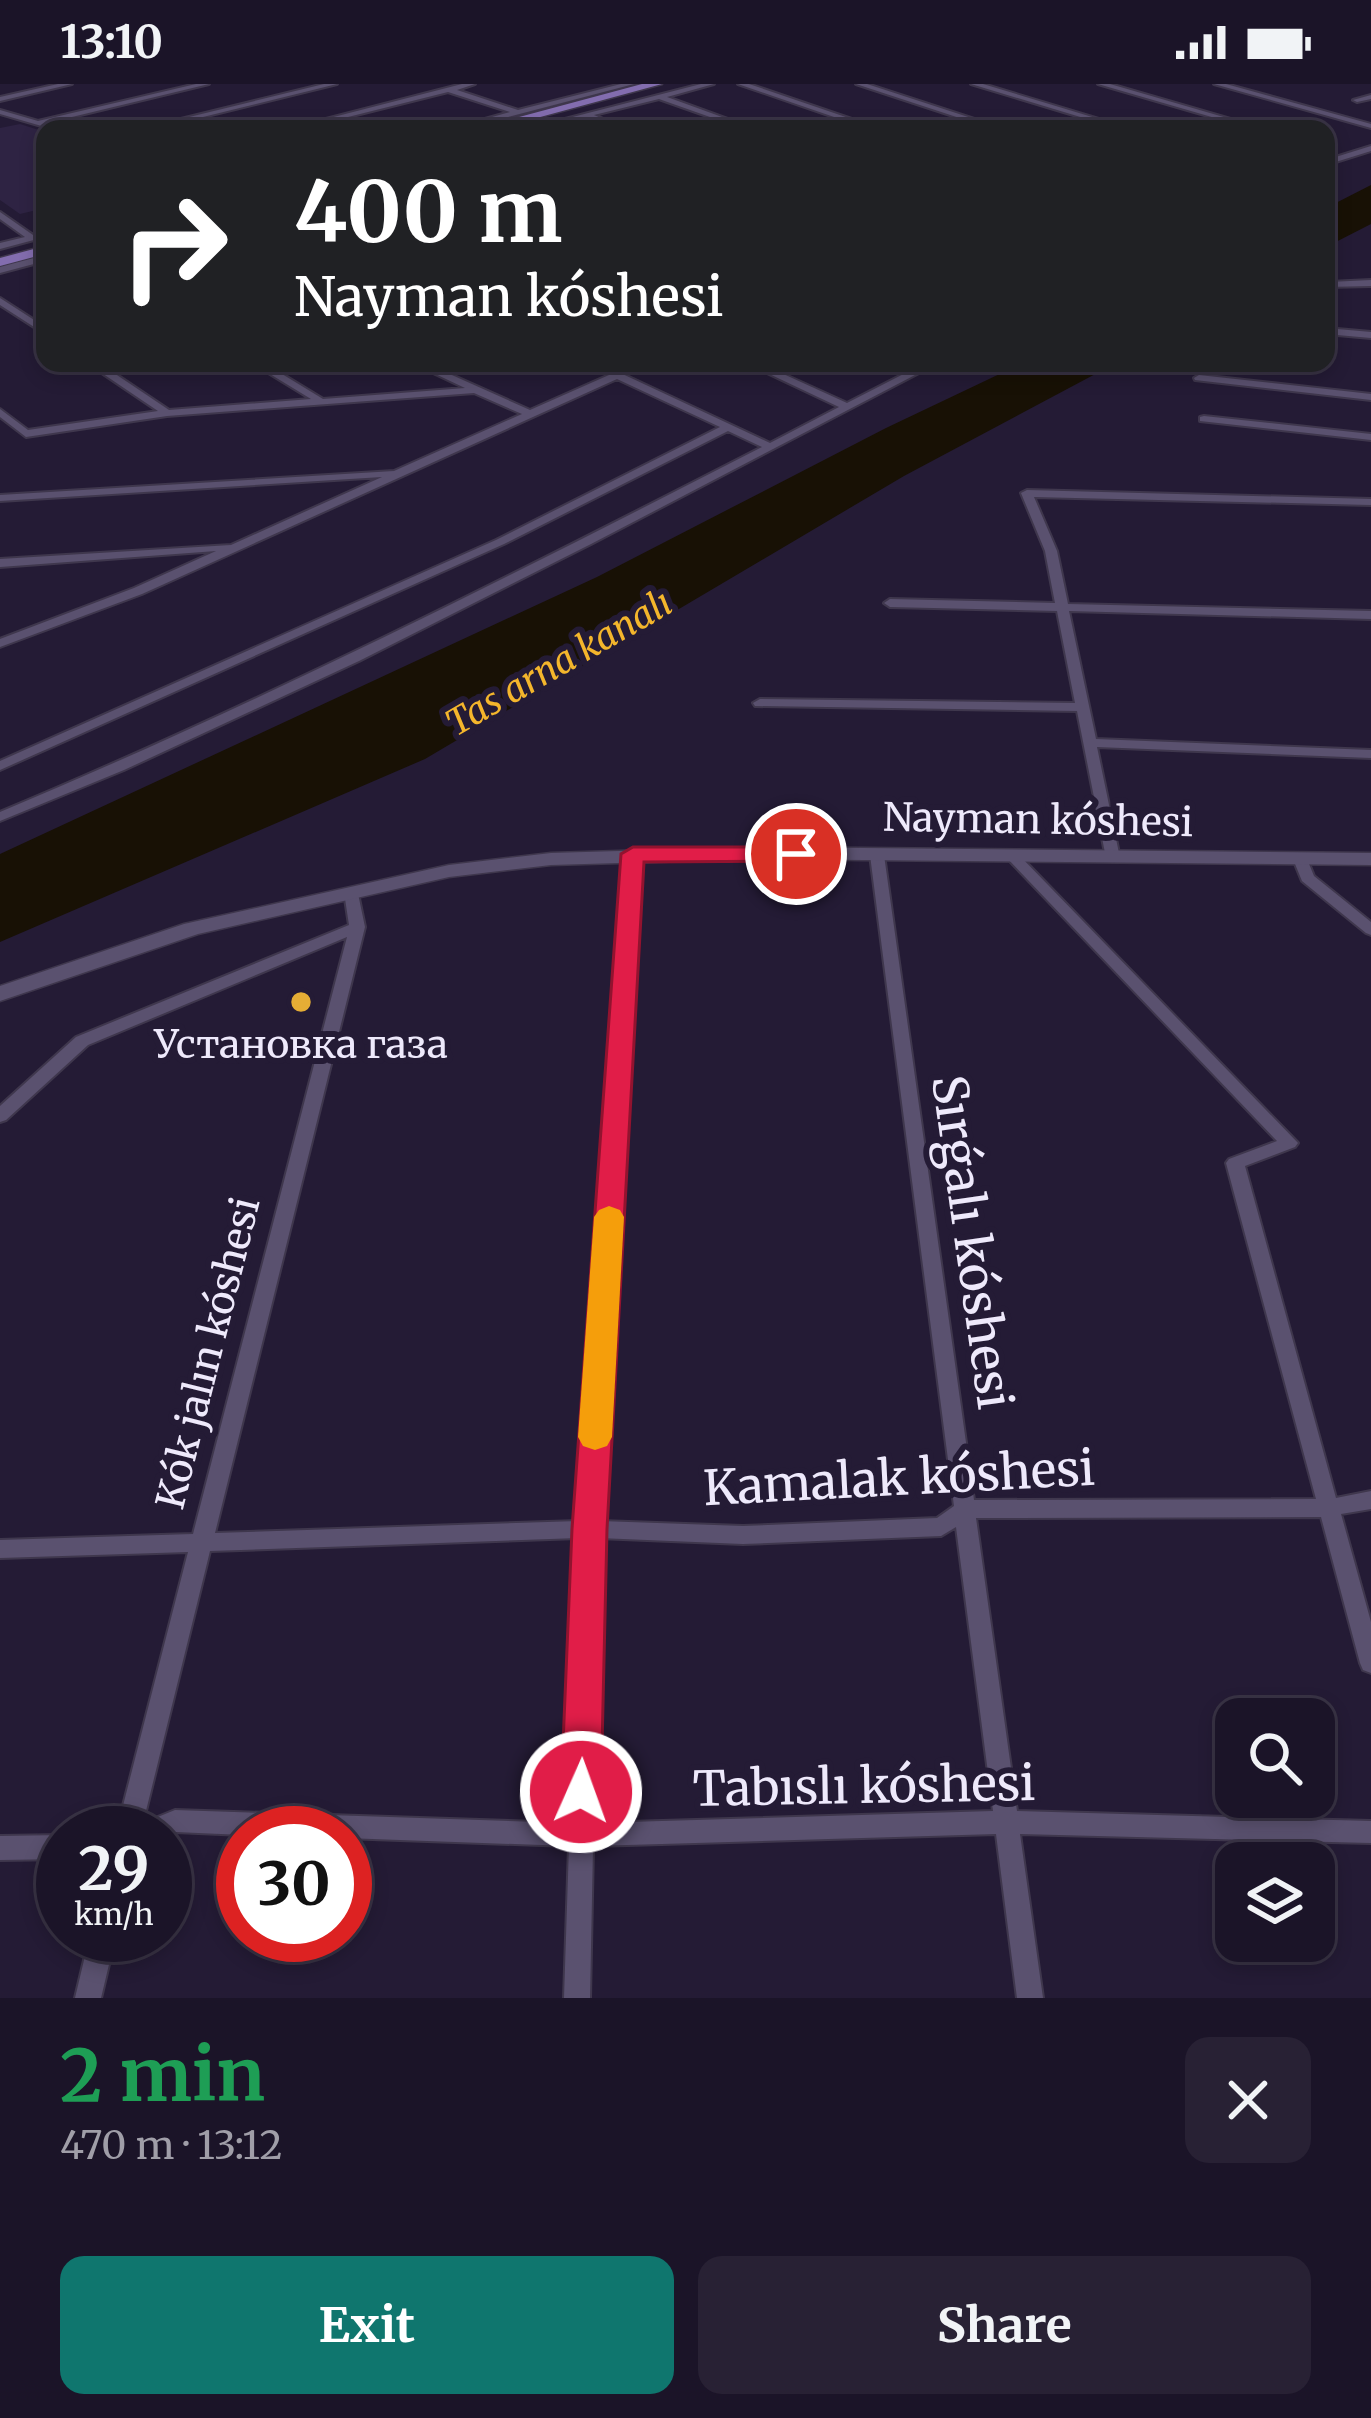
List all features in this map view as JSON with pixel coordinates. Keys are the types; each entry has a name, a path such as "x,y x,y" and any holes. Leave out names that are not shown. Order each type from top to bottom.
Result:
{"main road":[{"path":"540,120 680,84"},
{"path":"522,120 657,90"},
{"path":"0,262 36,249"},
{"name":"Nayman kóshesi","path":"0,994 192,929 449,871 633,854 1371,859"}],"street":[{"path":"0,99 68,84"},
{"path":"51,120 205,84"},
{"path":"182,120 333,84"},
{"path":"432,84 518,112"},
{"path":"327,120 471,84"},
{"path":"488,120 630,84"},
{"path":"565,120 657,90 710,84"},
{"path":"742,84 851,120"},
{"path":"860,84 973,120"},
{"path":"976,84 1098,120"},
{"path":"1102,84 1229,120"},
{"path":"1218,84 1371,126"},
{"path":"657,90 729,120"},
{"path":"1357,100 1371,97"},
{"path":"0,112 36,122"},
{"path":"585,115 598,120"},
{"path":"1335,160 1371,148"},
{"path":"1335,149 1352,154"},
{"path":"0,215 36,242"},
{"path":"0,246 36,247"},
{"path":"1335,285 1371,283"},
{"path":"0,302 36,326"},
{"path":"1335,333 1371,335"},
{"path":"106,372 167,413"},
{"path":"272,372 319,399"},
{"path":"434,372 532,415"},
{"path":"611,372 769,446"},
{"path":"771,372 847,407"},
{"path":"0,817 123,768 263,700 910,372"},
{"path":"0,643 138,591 617,375"},
{"path":"1199,378 1371,398"},
{"path":"0,412 26,434 167,413 470,391"},
{"path":"1204,419 1371,437"},
{"path":"0,766 439,571 728,428"},
{"path":"0,497 402,472"},
{"path":"1113,857 1052,551 1027,493 1371,502"},
{"path":"0,563 238,546"},
{"path":"890,603 1371,615"},
{"path":"760,704 1083,706"},
{"path":"1092,743 1371,754"},
{"path":"577,1998 589,1529 633,854"},
{"name":"Sırǵalı kóshesi","path":"877,855 1030,1998"},
{"path":"1013,857 1288,1143 1235,1163 1371,1663"},
{"path":"1300,859 1307,878 1371,930"},
{"name":"Kók jalın kóshesi","path":"135,1806 357,927 352,892"},
{"path":"0,1116 82,1041 357,927"},
{"name":"Kamalak kóshesi","path":"0,1550 589,1529 743,1534 941,1527 967,1509 1326,1508 1371,1500"},
{"name":"Tabıslı kóshesi","path":"192,1822 579,1835 1007,1822 1371,1832"},
{"path":"0,1848 36,1847"},
{"path":"88,1998 97,1962"}],"shaded area":[{"path":"20,124 36,129 36,210 20,214 0,200 0,128"}],"water":[{"path":"1371,185 1371,224 1335,242 1335,203"},
{"name":"Tas arna kanalı","path":"1004,372 1099,372 904,476 425,759 0,942 0,854 597,577"}],"slow traffic":[{"path":"595,1437 609,1217"}],"place":[{"name":"Установка газа","path":"301,1002"}],"route":[{"path":"581,1792 589,1529 633,854 796,854"}]}
